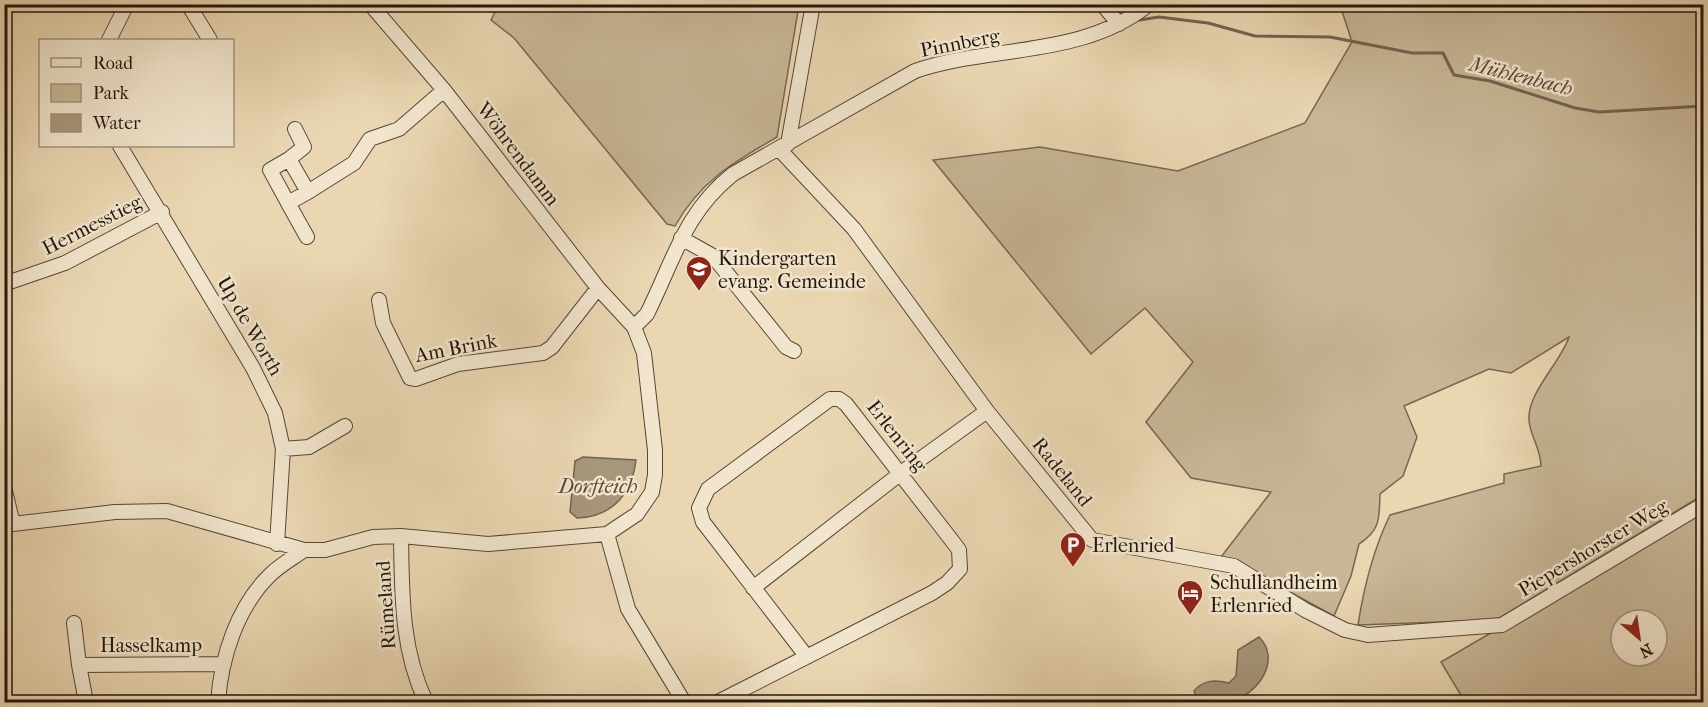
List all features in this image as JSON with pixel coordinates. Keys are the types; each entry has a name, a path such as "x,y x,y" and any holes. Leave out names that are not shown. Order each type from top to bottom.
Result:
{"street":[{"path":"110,39 127,4"},
{"path":"188,4 209,39"},
{"name":"Wöhrendamm","path":"370,4 444,90 598,288 634,327"},
{"path":"783,146 813,4"},
{"path":"1102,4 1119,24"},
{"name":"Pinnberg","path":"634,327 646,314 681,238 710,192 733,174 915,71 958,59 1033,50 1119,24 1149,4"},
{"path":"288,203 354,163 370,139 399,129 444,90"},
{"path":"295,129 304,147 270,170 307,237"},
{"name":"Radeland","path":"783,146 854,229 987,411 1092,540 1234,566 1305,610 1344,630 1368,635 1502,625"},
{"name":"Up de Worth","path":"121,147 162,212 253,368 275,413 283,449 279,544 270,575"},
{"path":"289,159 308,192"},
{"name":"Hermesstieg","path":"4,284 65,263 162,212"},
{"path":"681,238 713,256 786,347 794,351"},
{"name":"Am Brink","path":"379,300 383,323 410,378 416,380 458,364 543,353 552,347 598,288"},
{"path":"4,487 9,525 115,512 166,511 304,550 325,550 373,537 401,536 488,544 607,534 637,514 652,492 655,475 656,450 645,353 634,327"},
{"name":"Erlenring","path":"830,399 839,399 846,404 901,473 959,550 960,568 948,583 932,593 807,657 699,515 702,498 708,489 830,399"},
{"path":"753,588 901,473 987,411"},
{"path":"283,449 309,447 345,426"},
{"name":"Piepershorster Weg","path":"1502,625 1704,504"},
{"path":"607,534 628,609 684,702"},
{"name":"Rümeland","path":"401,536 402,621 410,662 426,702"},
{"path":"218,702 224,664 243,614 270,575 304,550"},
{"name":"Hasselkamp","path":"74,622 86,702"},
{"path":"717,702 807,657"},
{"name":"Hasselkamp","path":"79,665 224,664"}],"green space":[{"path":"499,4 799,5 777,137 719,174 695,197 675,226 667,224 514,38 491,20"},
{"path":"1340,5 1703,5 1703,495 1496,620 1358,625 1370,569 1390,515 1504,483 1504,474 1541,466 1530,426 1530,410 1533,399 1569,337 1511,373 1489,369 1404,406 1417,437 1403,476 1380,494 1377,523 1371,534 1359,544 1351,576 1334,616 1221,557 1271,492 1191,478 1146,422 1193,362 1145,308 1091,354 933,160 1040,147 1178,171 1305,123 1352,42"},
{"path":"1703,509 1703,702 1465,702 1441,662"}],"water":[{"name":"Dorfteich","path":"583,457 636,460 630,483 618,501 601,513 577,518 570,512 575,461"},
{"path":"1259,637 1266,646 1268,656 1264,675 1258,684 1241,698 1231,702 1219,704 1198,702 1194,691 1210,681 1229,683 1236,676 1238,650"}],"waterway":[{"name":"Mühlenbach","path":"1133,21 1159,17 1208,23 1255,36 1330,37 1412,53 1443,53 1454,75 1490,81 1575,108 1599,112 1704,106"}],"place":[{"name":"Kindergarten evang. Gemeinde","path":"699,292"},
{"name":"Erlenried","path":"1073,568"},
{"name":"Schullandheim Erlenried","path":"1190,616"}]}
